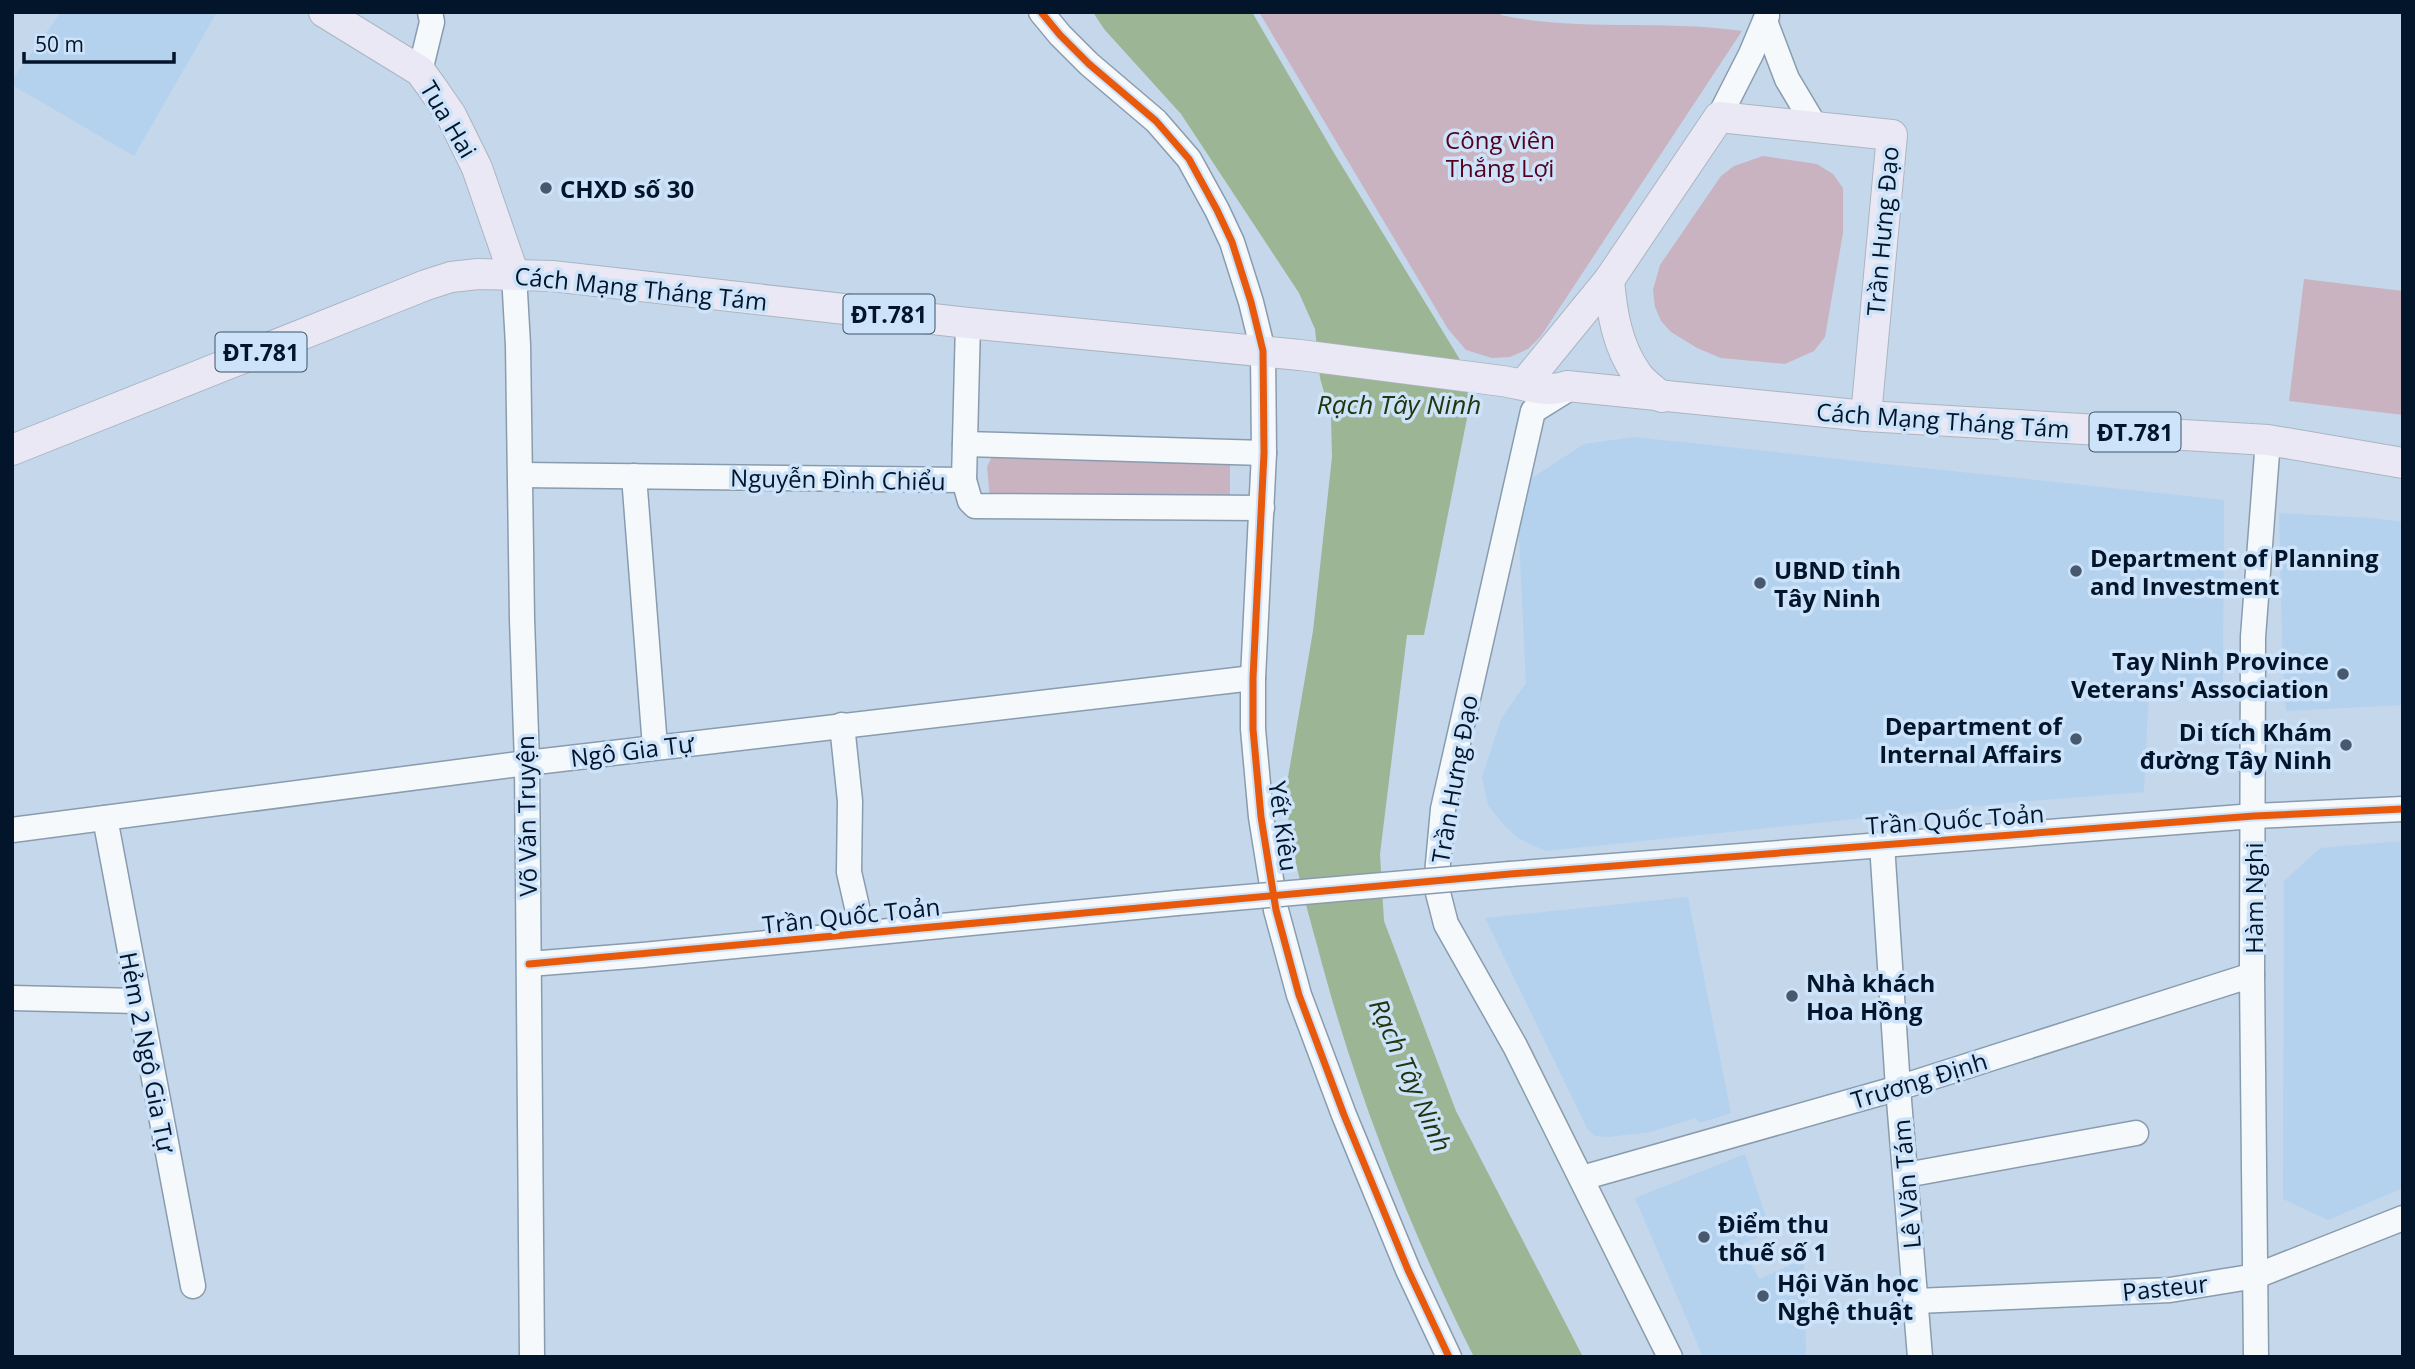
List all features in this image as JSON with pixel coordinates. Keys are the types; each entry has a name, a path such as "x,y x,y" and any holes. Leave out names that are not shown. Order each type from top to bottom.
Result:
{"main road":[{"name":"Tua Hai","path":"324,12 419,71 452,114 472,158 514,275"},
{"name":"Trần Hưng Đạo","path":"1520,390 1609,280 1719,117 1892,135 1866,416"},
{"name":"Cách Mạng Tháng Tám","path":"12,450 426,285 451,277 478,274 566,278 968,323 1300,355 1520,390 1534,378 1558,380 1571,386 1662,397 1866,416 2268,440 2403,463"},
{"path":"1609,280 1611,308 1625,354 1638,376 1662,397"}],"street":[{"path":"419,71 432,22 430,12"},
{"name":"Yết Kiêu","path":"1041,12 1090,64 1156,121 1189,159 1232,242 1251,302 1264,351 1264,453 1253,729 1261,817 1280,925 1299,995 1343,1115 1408,1270 1449,1357"},
{"path":"1766,17 1787,79 1815,126"},
{"name":"Trần Hưng Đạo","path":"1719,117 1751,54 1766,17"},
{"name":"Võ Văn Truyện","path":"514,275 527,762 532,1357"},
{"path":"964,480 968,323"},
{"name":"Trần Hưng Đạo","path":"1520,390 1443,809 1436,885 1446,924 1515,1046 1670,1357"},
{"name":"Hàm Nghi","path":"2256,1357 2252,975 2253,637 2268,440"},
{"name":"Nguyễn Đình Chiểu","path":"965,444 1264,453"},
{"name":"Nguyễn Đình Chiểu","path":"521,475 964,480 970,500 979,508 1262,508"},
{"path":"634,476 655,747"},
{"name":"Ngô Gia Tự","path":"12,830 527,762 1253,678"},
{"path":"842,725 850,801 849,872 857,907"},
{"name":"Trần Quốc Toản","path":"529,964 1510,874 2254,816 2403,809"},
{"name":"Hẻm 2 Ngô Gia Tự","path":"105,818 193,1286"},
{"name":"Lê Văn Tám","path":"1882,844 1920,1357"},
{"name":"Trương Định","path":"1582,1178 1898,1088 2252,975"},
{"path":"12,998 138,1001"},
{"path":"1906,1175 2136,1133"},
{"name":"Pasteur","path":"1916,1301 2170,1290 2256,1276 2403,1219"}],"shaded area":[{"path":"61,12 217,12 134,156 12,85 12,80"},
{"name":"UBND tỉnh Tây Ninh","path":"1634,437 2224,500 2223,687 2149,687 2144,792 2008,803 1546,851 1519,839 1502,823 1488,805 1482,777 1501,719 1526,683 1518,517 1532,478 1584,444"},
{"path":"2279,513 2403,522 2403,705 2286,711"},
{"path":"2403,841 2403,1188 2328,1220 2283,1199 2284,881 2320,848"},
{"path":"1688,897 1731,1113 1700,1123 1695,1118 1651,1132 1595,1136 1587,1128 1485,918"},
{"name":"Điểm thu thuế số 1","path":"1745,1154 1771,1232 1742,1244 1759,1279 1804,1259 1806,1357 1703,1357 1635,1198"}],"green space":[{"name":"Công viên Thắng Lợi","path":"1259,12 1500,12 1501,15 1560,23 1682,26 1742,31 1541,336 1528,349 1510,357 1492,358 1466,350 1448,329"},
{"path":"1763,156 1817,164 1833,174 1843,188 1843,233 1825,337 1814,351 1785,364 1721,358 1697,348 1671,332 1661,321 1655,307 1653,290 1660,265 1721,176 1734,166"},
{"path":"2304,279 2403,291 2403,415 2289,401"},
{"path":"992,456 1230,465 1230,500 990,499 987,467"}],"water":[{"name":"Rạch Tây Ninh","path":"1093,12 1252,12 1459,358 1470,403 1424,635 1407,635 1380,854 1384,921 1456,1111 1583,1357 1474,1357 1405,1207 1366,1103 1332,998 1302,887 1287,809 1286,789 1313,631 1332,457 1331,417 1320,378 1315,329 1299,293 1181,114 1104,29"}],"cycle path":[{"path":"1041,12 1089,64 1156,121 1189,159 1232,242 1251,302 1263,351 1264,453 1253,729 1261,817 1276,910 1299,995 1344,1115 1408,1270 1449,1357"},
{"path":"529,964 1510,874 2254,816 2403,809"}],"place":[{"name":"CHXD số 30","path":"546,188"},
{"name":"Department of Planning and Investment","path":"2076,571"},
{"name":"UBND tỉnh Tây Ninh","path":"1760,583"},
{"name":"Tay Ninh Province Veterans' Association","path":"2343,674"},
{"name":"Department of Internal Affairs","path":"2076,739"},
{"name":"Di tích Khám đường Tây Ninh","path":"2346,745"},
{"name":"Nhà khách Hoa Hồng","path":"1792,996"},
{"name":"Điểm thu thuế số 1","path":"1704,1237"},
{"name":"Hội Văn học Nghệ thuật","path":"1763,1296"}]}
